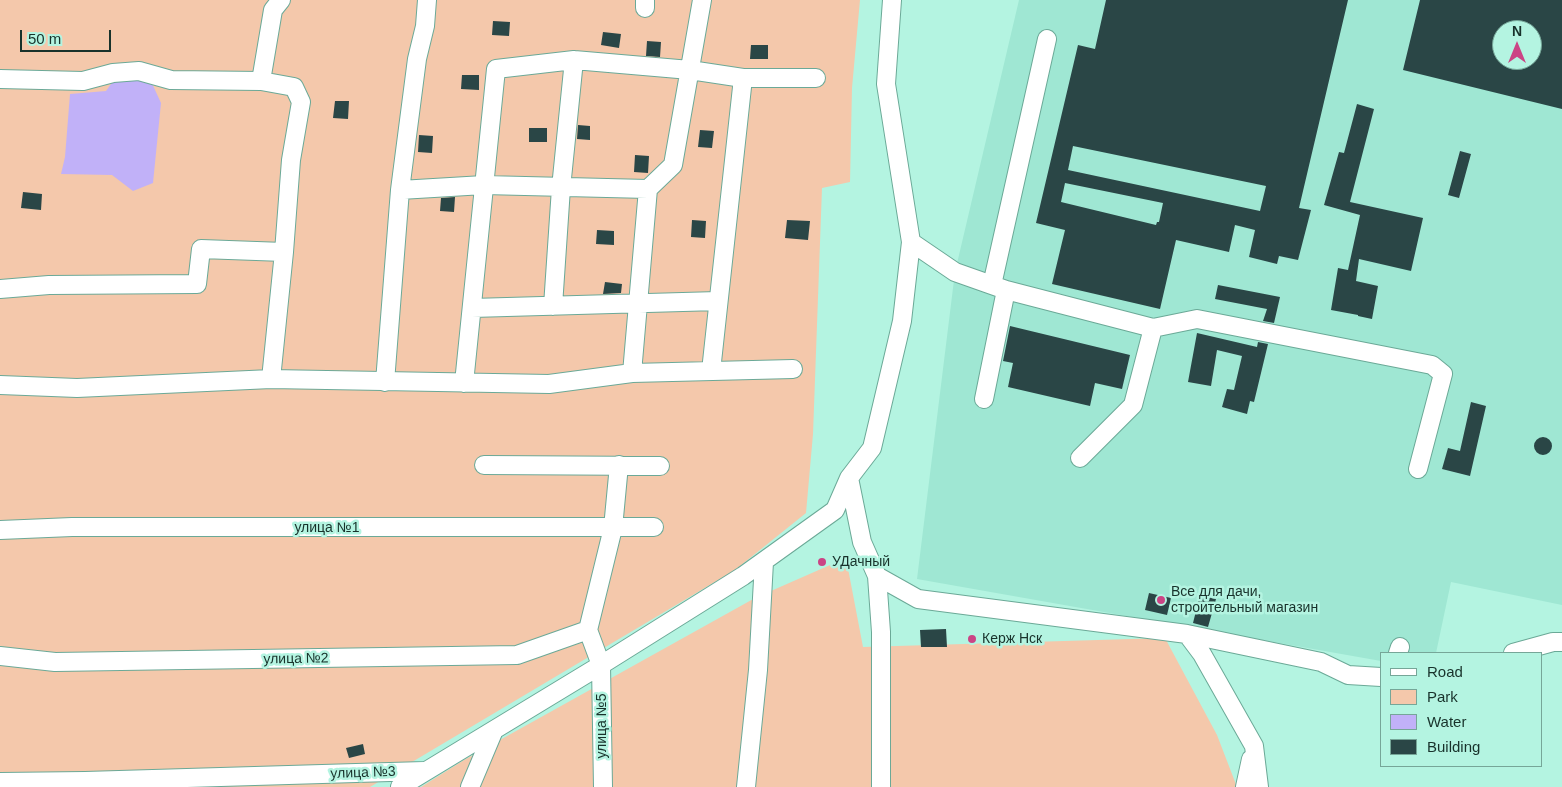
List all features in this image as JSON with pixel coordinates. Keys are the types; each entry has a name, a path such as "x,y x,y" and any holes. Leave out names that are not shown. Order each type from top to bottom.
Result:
{"street":[{"path":"260,80 273,10 281,0"},
{"path":"385,382 400,190 417,59 426,26 428,0"},
{"path":"632,373 648,189 673,165 702,0"},
{"path":"400,787 602,666 764,562 835,510 849,478 872,448 902,320 911,242 886,84 892,0"},
{"path":"984,399 999,288 1047,39"},
{"path":"553,306 561,188 574,60"},
{"path":"464,383 496,69 574,60 690,70 743,78 816,78"},
{"path":"0,78 84,80 113,73 139,71 171,80 260,80 294,87 301,102 291,160 271,380"},
{"path":"711,371 743,78"},
{"path":"400,190 484,185 648,189"},
{"path":"911,242 955,272 999,288 1153,328 1197,319 1432,365 1443,374 1418,469"},
{"path":"0,289 49,285 197,284 201,249 284,252"},
{"path":"472,308 718,301"},
{"path":"1080,458 1133,406 1153,328"},
{"path":"0,385 77,388 271,380 549,384 632,373 793,369"},
{"path":"484,465 660,466"},
{"path":"602,666 588,630 613,528 619,465"},
{"path":"849,478 862,542 877,576 881,632 881,787"},
{"name":"улица №1","path":"0,530 72,528 654,527"},
{"path":"746,787 758,670 764,562"},
{"path":"877,576 918,599 1187,634 1321,662 1348,675 1380,677"},
{"name":"улица №2","path":"0,656 55,662 517,655 588,630"},
{"path":"1187,634 1202,654 1254,746 1260,787"},
{"path":"1516,652 1554,642 1562,642"},
{"name":"улица №5","path":"602,666 602,787"},
{"path":"470,787 494,730"},
{"path":"1245,787 1254,746"},
{"name":"улица №3","path":"0,782 426,771"}],"shaded area":[{"path":"1019,0 1562,0 1562,605 1451,582 1436,652 1380,652 1380,661 917,579 955,272"}],"green space":[{"path":"0,0 860,0 852,88 850,182 822,188 813,434 806,513 735,570 370,787 0,787"},
{"path":"846,558 863,647 1165,638 1217,735 1237,787 421,787 464,760 755,598"}],"water":[{"path":"116,77 150,79 161,103 153,183 133,191 112,175 61,174 65,157 70,94 106,91"}],"building":[{"path":"1106,0 1348,0 1299,208 1311,210 1298,260 1279,256 1277,264 1249,257 1255,230 1235,225 1229,252 1176,240 1160,309 1052,284 1065,230 1036,223 1078,45 1095,49","holes":["1073,146 1266,186 1260,211 1068,170","1065,183 1163,203 1159,222 1156,225 1061,202"]},
{"path":"1420,0 1562,0 1562,109 1403,70"},
{"path":"493,21 510,22 509,36 492,35"},
{"path":"603,32 621,34 619,48 601,45"},
{"path":"647,41 661,42 660,57 646,56"},
{"path":"751,45 768,45 768,59 750,59"},
{"path":"462,75 479,75 479,90 461,89"},
{"path":"335,101 349,101 348,119 333,118"},
{"path":"1357,104 1374,109 1350,202 1423,218 1411,271 1359,259 1356,281 1378,286 1372,319 1331,310 1338,268 1348,270 1360,215 1324,205 1339,152 1344,153"},
{"path":"578,125 590,126 590,140 577,139"},
{"path":"529,128 547,128 547,142 529,142"},
{"path":"700,130 714,131 712,148 698,147"},
{"path":"419,135 433,136 432,153 418,152"},
{"path":"1460,151 1471,154 1459,198 1448,195"},
{"path":"635,155 649,156 648,173 634,172"},
{"path":"23,192 42,194 41,210 21,208"},
{"path":"455,197 454,212 440,211 441,198"},
{"path":"692,220 706,221 705,238 691,237"},
{"path":"787,220 810,221 808,240 785,238"},
{"path":"597,230 614,231 614,245 596,244"},
{"path":"605,282 622,284 621,293 603,294"},
{"path":"1218,285 1280,297 1274,323 1263,321 1267,309 1215,299"},
{"path":"1010,326 1130,355 1122,389 1095,383 1090,406 1008,387 1013,363 1003,361"},
{"path":"1197,333 1257,347 1258,342 1268,344 1254,402 1250,401 1247,414 1222,407 1227,389 1234,390 1242,356 1217,350 1211,386 1188,382"},
{"path":"1471,402 1486,406 1470,476 1442,469 1448,448 1460,451"},
{"path":"1539,437 1547,437 1552,442 1550,453 1539,455 1534,450 1534,442"},
{"path":"1149,593 1171,598 1167,615 1145,610"},
{"path":"1200,595 1216,599 1208,627 1193,623"},
{"path":"946,629 947,647 921,647 920,630"},
{"path":"363,744 365,754 349,758 346,748"}],"place":[{"name":"УДачный","path":"822,562"},
{"name":"Все для дачи, строительный магазин","path":"1161,600"},
{"name":"Керж Нск","path":"972,639"}]}
